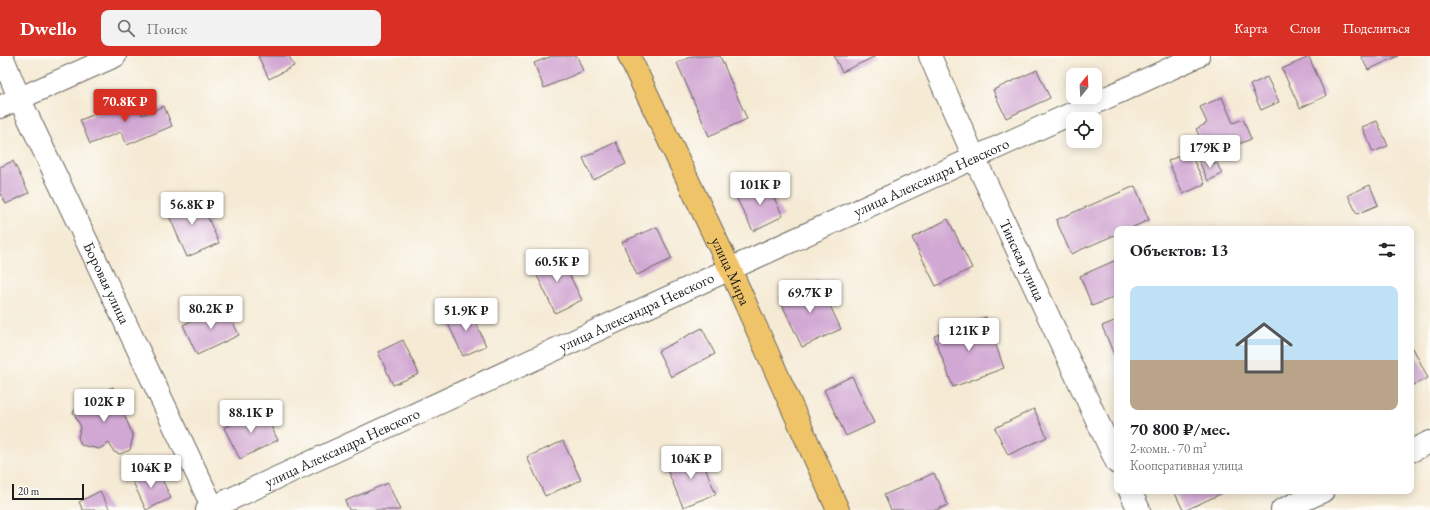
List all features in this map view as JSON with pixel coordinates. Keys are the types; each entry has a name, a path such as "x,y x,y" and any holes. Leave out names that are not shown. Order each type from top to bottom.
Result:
{"main road":[{"name":"улица Мира","path":"629,56 730,269 838,510"}],"street":[{"name":"Боровая улица","path":"2,56 10,102 211,509"},
{"path":"10,102 115,56"},
{"name":"Тинская улица","path":"930,56 974,157 1114,457"},
{"name":"улица Александра Невского","path":"211,509 974,157 1198,56"},
{"path":"1414,450 1430,442"},
{"path":"1131,494 1139,510"},
{"path":"1282,510 1317,494"}],"building":[{"path":"258,56 289,56 294,66 269,79"},
{"path":"552,56 577,56 583,71 544,88 534,63"},
{"path":"692,56 720,56 747,119 709,136 677,63"},
{"path":"834,56 876,56 842,72"},
{"path":"1361,56 1398,56 1368,70"},
{"path":"1309,57 1326,96 1300,108 1282,69"},
{"path":"1037,70 1050,98 1006,118 993,90"},
{"path":"1267,77 1279,102 1261,110 1250,85"},
{"path":"1222,97 1233,123 1243,119 1251,139 1213,155 1207,142 1203,144 1196,129 1207,123 1200,107"},
{"path":"135,98 142,115 164,106 172,126 127,145 121,132 90,144 80,120"},
{"path":"1377,121 1388,146 1373,152 1362,127"},
{"path":"616,142 626,164 593,180 583,158"},
{"path":"1189,151 1205,184 1183,194 1168,161"},
{"path":"1210,156 1214,165 1217,163 1222,174 1208,181 1199,161"},
{"path":"13,161 29,193 6,204 0,192 0,167"},
{"path":"766,182 783,216 753,231 736,197"},
{"path":"1370,185 1378,205 1357,214 1348,195"},
{"path":"1135,186 1149,220 1136,226 1114,226 1114,235 1071,254 1056,220"},
{"path":"198,195 219,243 187,257 166,209"},
{"path":"948,219 972,268 936,286 912,238"},
{"path":"657,227 672,259 637,275 622,242"},
{"path":"558,252 582,300 555,313 532,265"},
{"path":"1114,261 1114,297 1092,306 1080,276"},
{"path":"818,280 841,329 802,347 779,298"},
{"path":"225,305 239,335 197,355 183,325"},
{"path":"470,308 486,346 463,356 446,319"},
{"path":"986,317 1004,368 953,387 934,336"},
{"path":"1114,321 1114,355 1102,326"},
{"path":"702,328 715,354 671,377 658,351"},
{"path":"403,340 419,374 393,385 378,352"},
{"path":"1414,350 1428,378 1414,385"},
{"path":"852,376 874,423 846,436 824,390"},
{"path":"113,387 133,436 130,450 120,454 114,452 109,443 99,449 81,445 78,437 81,427 73,412 79,406 77,402"},
{"path":"262,409 278,440 240,459 224,428"},
{"path":"1034,409 1047,437 1008,455 995,428"},
{"path":"563,441 581,480 545,496 527,457"},
{"path":"699,453 716,494 683,507 666,467"},
{"path":"157,469 171,498 146,510 132,480"},
{"path":"934,473 948,505 936,510 891,510 884,495"},
{"path":"388,483 400,510 349,510 345,501"},
{"path":"100,491 110,510 83,510 79,502"},
{"path":"1175,494 1221,494 1186,510 1183,510"}]}
